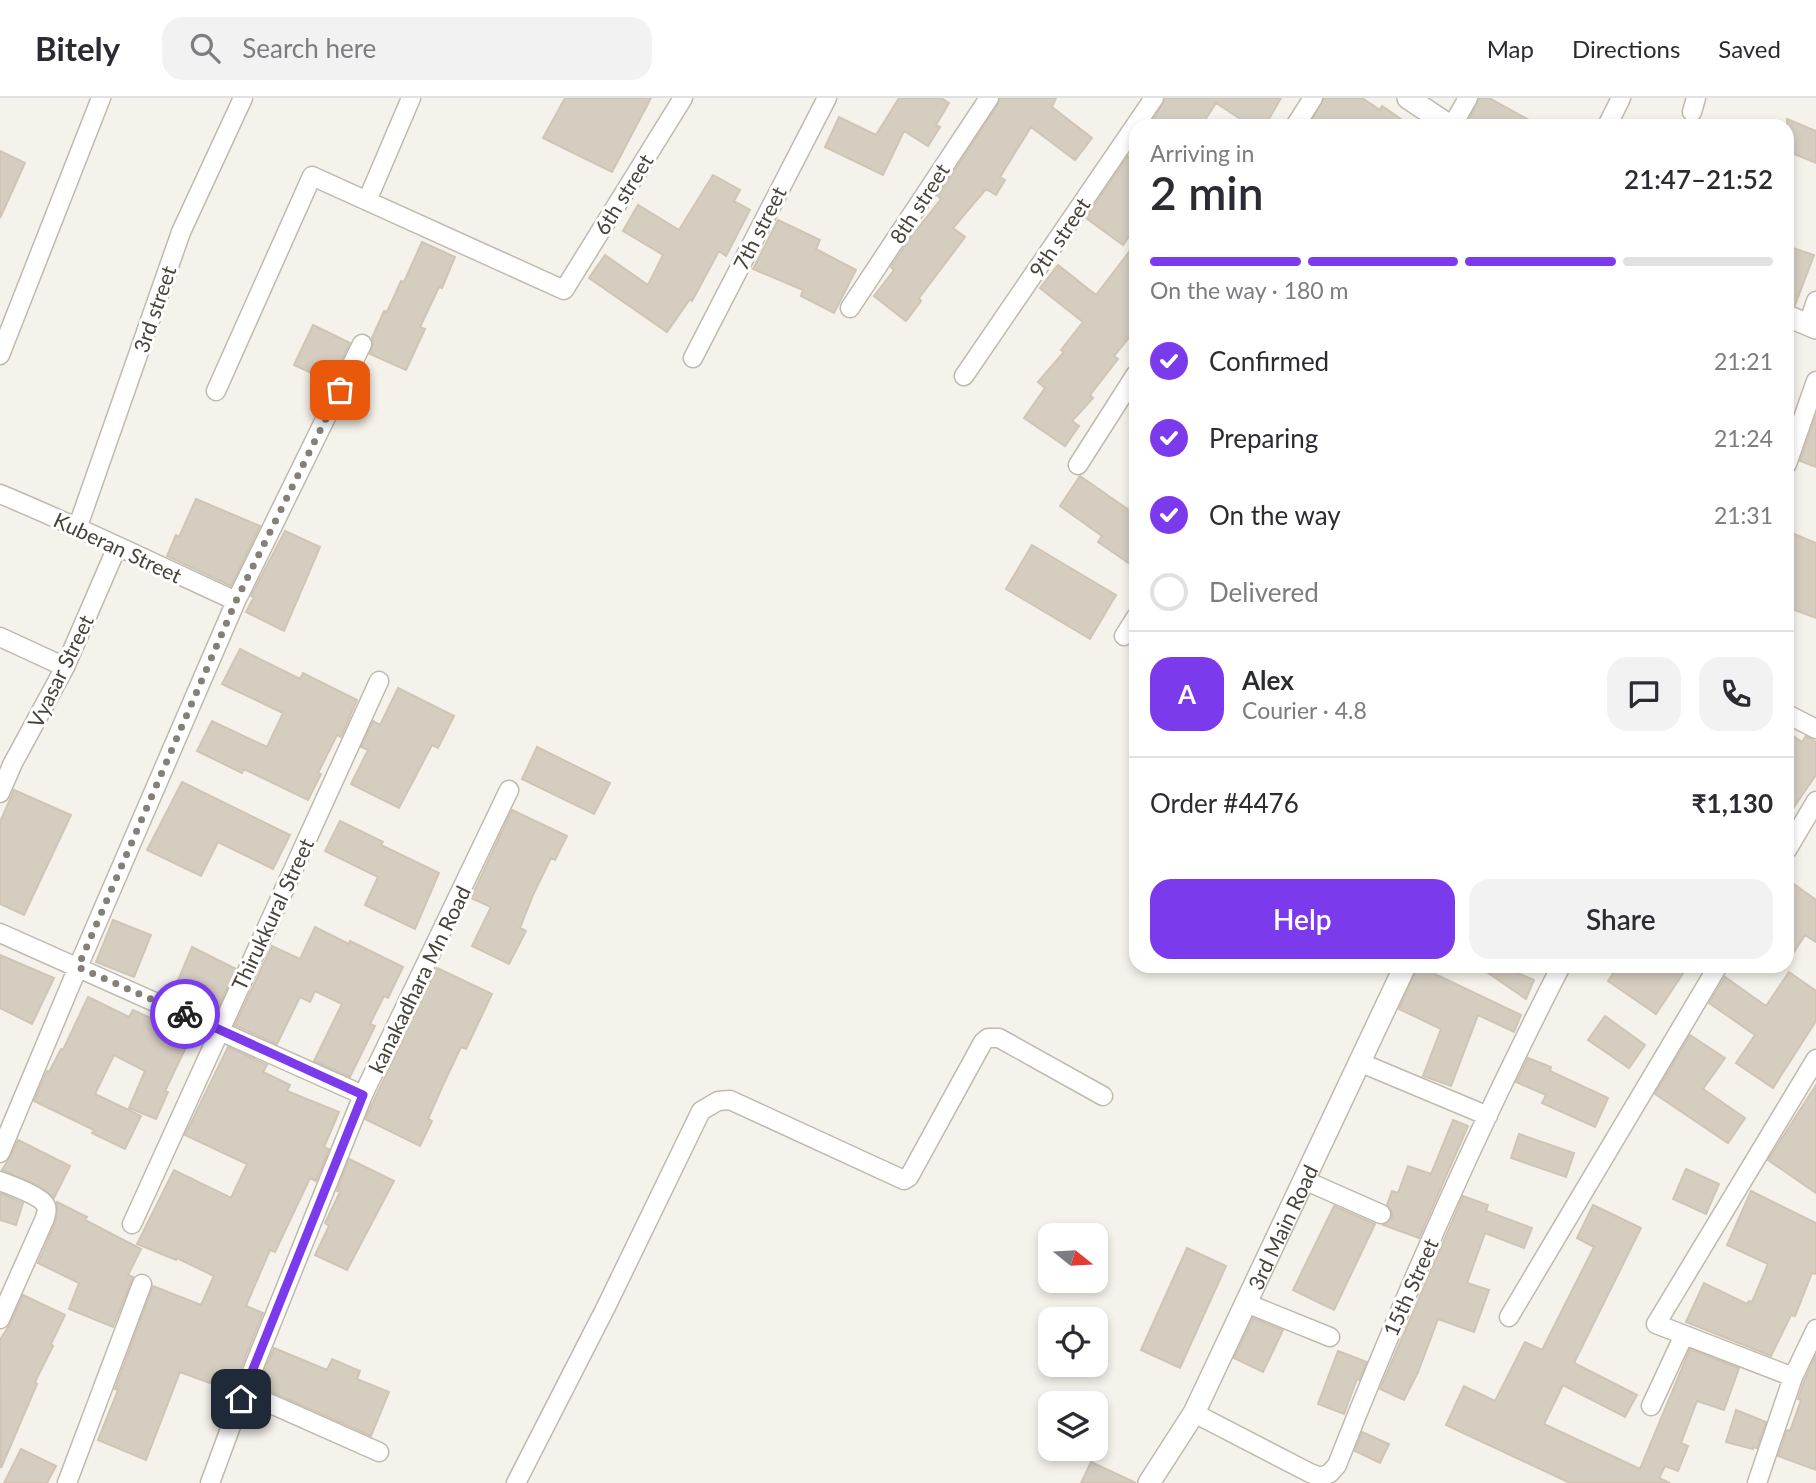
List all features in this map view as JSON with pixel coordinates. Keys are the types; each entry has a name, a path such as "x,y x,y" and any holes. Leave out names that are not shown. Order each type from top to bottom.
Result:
{"street":[{"path":"0,355 101,98"},
{"name":"3rd street","path":"78,526 181,232 243,98"},
{"path":"216,391 312,176 367,201 411,98"},
{"name":"6th street","path":"367,201 564,290 683,98"},
{"name":"7th street","path":"693,358 827,98"},
{"name":"8th street","path":"850,308 989,98"},
{"name":"9th street","path":"1140,119 1154,98"},
{"path":"1300,119 1313,98"},
{"path":"1408,98 1440,119"},
{"path":"1455,119 1468,98"},
{"path":"1610,119 1621,98"},
{"name":"9th street","path":"964,376 1129,135"},
{"path":"1794,319 1812,326 1816,302"},
{"path":"0,1153 236,601 362,344"},
{"path":"1794,444 1816,381"},
{"path":"1077,465 1129,385"},
{"name":"Kuberan Street","path":"0,494 78,526 117,547 236,601"},
{"name":"Vyasar Street","path":"0,793 7,760 65,667 117,547"},
{"path":"1124,636 1129,628"},
{"path":"0,637 65,667"},
{"name":"Thirukkural Street","path":"132,1224 379,681"},
{"path":"1794,718 1816,729"},
{"name":"kanakadhara Mn Road","path":"210,1483 363,1095 509,790"},
{"path":"1794,838 1816,801"},
{"path":"0,933 363,1095"},
{"name":"3rd Main Road","path":"1149,1483 1194,1413 1402,973"},
{"name":"15th Street","path":"1194,1413 1321,1477 1330,1473 1337,1465 1378,1359 1488,1116 1558,973"},
{"path":"1509,1317 1714,973"},
{"path":"516,1483 606,1307 701,1111 719,1101 730,1100 904,1180 909,1177 983,1042 988,1038 999,1038 1103,1096"},
{"path":"1793,1377 1656,1324 1816,1059"},
{"path":"1359,1062 1488,1116"},
{"path":"1304,1180 1381,1214"},
{"path":"0,1181 38,1198 45,1203 46,1208 45,1218 0,1319"},
{"path":"67,1483 142,1284"},
{"path":"1245,1303 1330,1337"},
{"path":"1757,1483 1793,1377 1816,1329"},
{"path":"1651,1406 1684,1335"},
{"path":"244,1392 379,1452"}],"building":[{"path":"565,98 651,98 612,172 543,138"},
{"path":"899,98 941,98 949,103 936,125 940,127 928,146 904,131 883,175 825,147 839,117 876,135"},
{"path":"1000,98 1056,98 1052,107 1092,138 1075,160 1031,127 1000,177 1005,180 996,195 986,189 953,228 965,237 919,298 921,301 906,321 874,296 894,270 891,267 911,237 941,199 938,196"},
{"path":"1165,98 1281,98 1269,119 1240,119 1216,103 1206,119 1154,119"},
{"path":"1324,98 1362,98 1380,110 1382,106 1401,119 1313,119"},
{"path":"1479,98 1489,98 1527,119 1469,119"},
{"path":"1794,122 1816,131 1816,163 1794,154"},
{"path":"0,151 25,163 0,218"},
{"path":"1129,157 1129,236 1123,245 1086,218"},
{"path":"713,175 740,190 734,201 750,210 726,256 719,251 692,301 690,299 667,332 589,278 605,255 648,285 663,255 623,231 638,205 679,230"},
{"path":"778,220 820,240 816,249 856,270 834,313 801,296 803,290 753,269"},
{"path":"422,242 455,257 442,288 439,287 420,327 425,329 406,370 370,354 372,338 401,281 404,282"},
{"path":"1794,248 1814,255 1794,305"},
{"path":"1129,252 1129,338 1114,356 1118,359 1090,395 1093,398 1072,421 1079,426 1065,446 1024,418 1045,388 1038,382 1064,352 1061,350 1083,322 1040,288 1058,265 1096,295"},
{"path":"313,325 350,343 331,382 294,365"},
{"path":"1816,415 1816,467 1800,461"},
{"path":"1080,476 1129,510 1129,563 1098,542 1102,536 1060,506"},
{"path":"196,499 260,526 231,586 167,556"},
{"path":"285,531 320,547 284,631 246,612 254,597 251,596"},
{"path":"1794,534 1816,543 1816,618 1794,610"},
{"path":"1032,545 1116,595 1090,639 1006,589"},
{"path":"240,649 300,679 303,673 357,700 341,737 337,735 318,773 321,774 308,800 244,769 242,773 197,751 212,721 267,747 283,713 222,684"},
{"path":"398,688 454,716 438,748 432,745 399,808 351,784 368,750 361,747 373,721 380,725"},
{"path":"1806,736 1816,742 1816,775 1794,807 1794,737 1802,742"},
{"path":"537,747 610,783 594,814 522,779"},
{"path":"182,782 290,835 273,869 218,842 201,876 147,850"},
{"path":"14,790 71,815 24,915 0,904 0,822"},
{"path":"512,810 567,836 555,860 551,858 533,895 520,928 526,931 509,964 472,946 491,907 471,898"},
{"path":"340,821 383,842 381,845 439,873 415,929 365,905 378,877 325,851"},
{"path":"1794,884 1816,900 1816,942 1805,935 1794,952"},
{"path":"113,920 151,935 134,977 96,962"},
{"path":"315,927 403,967 388,998 384,996 370,1024 375,1026 350,1077 314,1061 342,1004 315,991 310,1002 300,997 277,1044 235,1025 272,946 300,959"},
{"path":"192,947 236,969 214,1016 171,997"},
{"path":"0,955 54,978 32,1024 0,1008"},
{"path":"437,968 492,994 466,1049 461,1047 443,1085 428,1119 432,1121 420,1146 365,1119"},
{"path":"1415,973 1433,973 1521,1015 1514,1032 1478,1015 1451,1086 1423,1076 1441,1029 1399,1009"},
{"path":"1488,973 1518,973 1534,980 1526,999"},
{"path":"1613,973 1683,973 1656,1014 1608,981"},
{"path":"1788,973 1816,991 1816,1021 1773,1088 1736,1063 1755,1035 1709,1003 1725,977 1766,1006"},
{"path":"88,997 129,1017 133,1010 189,1041 165,1091 168,1092 156,1119 129,1108 145,1071 114,1055 95,1094 141,1116 125,1149 92,1133 94,1130 34,1101 47,1071 49,1072 61,1049 63,1050"},
{"path":"1605,1016 1645,1045 1629,1068 1588,1040"},
{"path":"1690,1035 1725,1058 1703,1089 1745,1118 1728,1143 1655,1094"},
{"path":"228,1047 267,1065 263,1072 290,1085 287,1091 339,1112 324,1147 329,1149 316,1181 310,1178 275,1252 270,1250 246,1306 263,1313 236,1380 233,1378 229,1390 180,1372 146,1460 98,1440 153,1286 201,1305 214,1276 177,1258 176,1260 137,1244 174,1170 231,1198 247,1164 185,1135"},
{"path":"1528,1058 1551,1067 1550,1071 1608,1098 1595,1127 1542,1103 1546,1095 1516,1082"},
{"path":"1816,1085 1816,1193 1768,1160"},
{"path":"1453,1120 1468,1126 1419,1238 1383,1225 1392,1218 1392,1212 1387,1205 1392,1191 1398,1193 1408,1166 1431,1174"},
{"path":"1519,1134 1574,1153 1566,1177 1511,1158"},
{"path":"18,1140 70,1166 54,1198 37,1185 2,1170"},
{"path":"349,1159 394,1181 347,1270 315,1255 329,1226 325,1223 340,1192 337,1191"},
{"path":"1686,1169 1719,1184 1706,1214 1673,1199"},
{"path":"1751,1191 1816,1223 1816,1274 1812,1273 1795,1316 1791,1315 1771,1356 1686,1322 1704,1283 1747,1304 1752,1302 1768,1264 1727,1245"},
{"path":"0,1193 23,1203 16,1225 0,1220"},
{"path":"1463,1196 1488,1205 1486,1211 1532,1228 1524,1248 1485,1233 1467,1283 1489,1290 1474,1332 1438,1319 1404,1400 1380,1389"},
{"path":"57,1202 141,1249 128,1275 133,1277 113,1327 69,1309 79,1283 38,1263 56,1221"},
{"path":"1593,1205 1641,1228 1574,1363 1637,1395 1625,1417 1563,1385 1544,1424 1640,1469 1690,1349 1739,1368 1724,1410 1697,1401 1681,1443 1688,1446 1678,1471 1665,1466 1659,1478 1670,1483 1570,1483 1446,1425 1464,1386 1495,1401 1525,1342 1542,1350 1594,1247 1577,1238"},
{"path":"1334,1206 1375,1224 1334,1310 1293,1290"},
{"path":"1187,1248 1226,1266 1180,1368 1141,1350"},
{"path":"23,1295 65,1315 1,1468 0,1340"},
{"path":"1253,1318 1283,1330 1263,1372 1234,1358"},
{"path":"274,1348 327,1370 332,1359 360,1371 357,1379 389,1392 371,1436 258,1386"},
{"path":"1338,1351 1367,1362 1359,1380 1357,1379 1344,1414 1318,1404"},
{"path":"1816,1355 1816,1470 1778,1456 1787,1430 1790,1431 1801,1400 1798,1399 1804,1381"},
{"path":"1736,1410 1766,1422 1757,1448 1726,1442"},
{"path":"1362,1432 1389,1444 1380,1463 1355,1451"},
{"path":"21,1449 56,1466 47,1483 4,1483"},
{"path":"1091,1462 1136,1483 1081,1483"}],"way so far":[{"path":"185,1014 78,967 236,601 340,390"}],"route":[{"path":"185,1014 363,1095 241,1399"}]}
